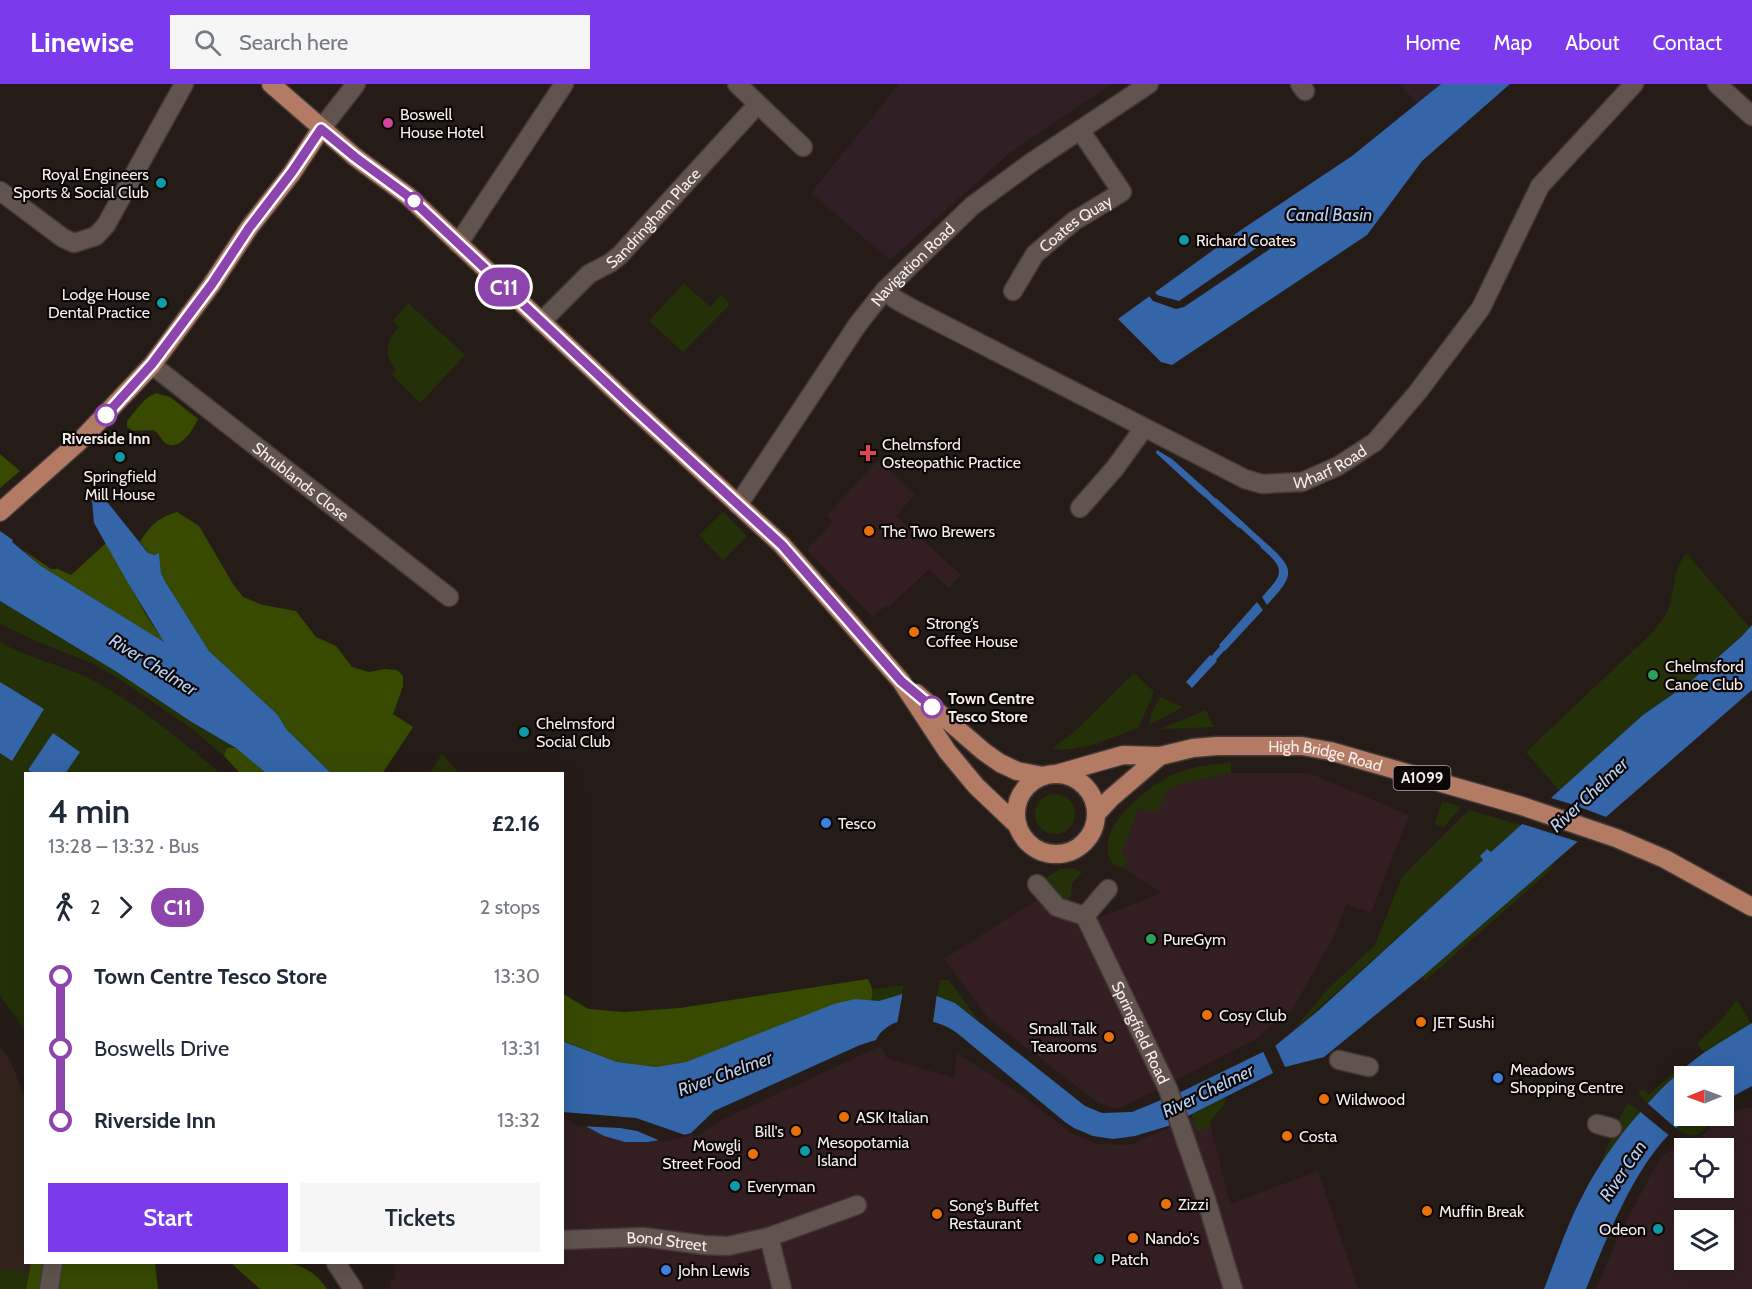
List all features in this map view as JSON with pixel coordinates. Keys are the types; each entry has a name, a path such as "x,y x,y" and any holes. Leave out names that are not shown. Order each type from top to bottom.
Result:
{"main road":[{"path":"0,512 82,439 152,364 212,284 249,228 292,172 321,129 271,84"},
{"name":"A1099","path":"321,129 408,196 782,545 901,681 947,751 976,786 1018,826"},
{"name":"A1099","path":"901,681 992,757 1017,771 1068,776 1079,781 1088,790 1094,801 1096,814 1094,826 1088,837 1068,852 1044,852 1032,846 1023,837 1018,826 1016,814 1020,796 1032,781 1049,775"},
{"name":"High Bridge Road","path":"1049,775 1123,755 1165,755 1217,746 1302,746 1330,751 1522,806 1616,838 1665,859 1752,907"},
{"name":"A1099","path":"1096,814 1111,798 1165,755"}],"street":[{"path":"0,191 63,238 74,243 96,236 106,225 184,84"},
{"path":"321,129 356,84"},
{"path":"458,244 564,84"},
{"path":"736,84 803,147"},
{"name":"Navigation Road","path":"738,505 858,324 885,290 972,206 1032,162 1149,84"},
{"name":"Wharf Road","path":"885,290 911,308 1245,479 1262,484 1302,482 1323,474 1359,454 1375,442 1417,393 1481,308 1540,186 1634,84"},
{"path":"1717,84 1752,116"},
{"name":"Sandringham Place","path":"541,322 588,273 610,263 620,255 757,105"},
{"name":"Coates Quay","path":"1014,291 1035,254 1074,221 1122,192 1080,130"},
{"name":"Shrublands Close","path":"152,364 450,597"},
{"path":"1080,508 1115,468 1144,428"},
{"path":"1037,884 1057,907 1085,916 1108,889"},
{"name":"Springfield Road","path":"1085,916 1170,1093 1233,1289"},
{"path":"1339,1060 1369,1066"},
{"name":"Bond Street","path":"564,1240 643,1237 728,1246 769,1237 857,1205"},
{"path":"769,1237 782,1289"},
{"path":"49,1289 53,1264"},
{"path":"337,1264 353,1289"}],"shaded area":[{"path":"899,84 1112,84 1012,151 890,260 811,193"},
{"path":"1399,84 1441,84 1418,104"},
{"name":"The Two Brewers","path":"878,460 915,494 896,516 961,575 949,588 929,569 889,607 886,605 873,617 807,550 833,522 827,515"},
{"path":"1231,773 1309,773 1409,815 1371,913 1346,904 1336,932 1292,1010 1254,1040 1122,1107 1112,1108 1097,1102 989,1019 944,959 1043,896 1061,914 1079,926 1161,893 1124,868 1127,864 1121,856 1139,807 1156,813 1163,795 1175,785"},
{"path":"881,1046 887,1058 954,1078 957,1053 1026,1098 1072,1134 1097,1144 1130,1145 1207,1111 1230,1204 1318,1171 1358,1289 391,1289 390,1281 395,1280 394,1264 564,1264 564,1115 604,1136 625,1142 647,1142 681,1135 698,1136 719,1121"},
{"path":"0,1047 10,1060 24,1095 24,1264 31,1264 26,1289 0,1289"},
{"path":"1752,1107 1752,1289 1596,1289 1619,1235 1661,1156 1674,1149 1674,1198 1734,1198 1734,1138 1696,1138 1707,1132 1711,1126 1734,1126 1734,1111"}],"green space":[{"path":"684,283 710,307 721,295 730,304 683,352 649,321"},
{"path":"408,303 465,355 420,403 392,375 396,370 388,353 391,337 399,327 393,321"},
{"path":"156,393 170,397 198,419 193,429 180,443 169,445 154,430 133,431 127,427 127,421 140,405"},
{"path":"0,454 20,471 0,488"},
{"path":"177,512 199,526 243,597 263,605 296,611 316,637 336,646 352,667 369,672 385,669 397,670 403,676 403,686 393,714 413,727 383,772 330,772 287,730 277,714 209,651 166,583 161,573 159,554 150,555 140,542 155,523"},
{"path":"723,512 747,536 723,560 699,535"},
{"path":"106,543 145,613 165,643 41,566 22,549 51,569 58,569 71,575"},
{"name":"Chelmsford Canoe Club","path":"1686,553 1750,628 1689,683 1643,715 1560,791 1526,752 1652,633 1669,608 1677,572"},
{"path":"0,601 236,748 227,748 224,756 192,729 115,676 91,663 0,624"},
{"path":"0,642 82,675 128,701 219,772 24,772 24,1030 0,995"},
{"path":"1134,673 1154,692 1138,728 1084,747 1053,748 1073,733"},
{"path":"1160,697 1183,707 1149,725 1151,715"},
{"path":"1206,710 1214,727 1161,729"},
{"path":"227,748 236,748 265,772 239,772 224,756"},
{"path":"442,754 458,772 430,772"},
{"path":"1231,762 1231,773 1184,783 1168,789 1156,813 1139,807 1121,856 1129,859 1124,868 1115,866 1108,853 1108,840 1123,813 1135,801 1161,781 1179,772"},
{"path":"1055,794 1063,795 1069,800 1074,806 1074,822 1069,828 1063,833 1055,834 1047,833 1041,828 1036,822 1035,814 1036,806 1041,800 1047,795"},
{"path":"1442,801 1461,807 1444,827 1435,824"},
{"path":"1469,810 1521,825 1490,853 1488,850 1483,860 1453,888 1291,1033 1328,989 1375,945 1402,877"},
{"path":"1551,865 1553,868 1425,981 1422,977"},
{"path":"1073,868 1082,872 1072,884 1071,896 1062,903 1044,879 1060,869"},
{"path":"868,979 872,990 870,1002 855,999 686,1062 656,1067 617,1062 564,1041 564,994 588,1009 624,1012 680,1008"},
{"path":"940,980 949,980 978,1020 955,1003 937,996"},
{"path":"904,985 902,994 870,1002 873,989"},
{"path":"1737,1000 1751,1024 1704,1052 1697,1043 1717,1025"},
{"path":"1674,1072 1674,1078 1648,1104 1638,1093 1643,1089 1649,1095"},
{"path":"1225,1097 1224,1105 1209,1125 1198,1132 1191,1114"},
{"path":"1628,1104 1641,1111 1599,1166 1623,1111"},
{"path":"1679,1126 1708,1126 1703,1131 1693,1135 1688,1135 1676,1128"},
{"path":"31,1264 155,1264 158,1289 26,1289"},
{"path":"232,1264 296,1265 318,1278 327,1289 260,1289"},
{"path":"0,1269 29,1272 26,1289 0,1289"}],"water":[{"name":"Canal Basin","path":"1441,84 1510,84 1422,161 1367,235 1172,365 1161,362 1118,319 1241,230 1352,156"},
{"path":"1157,450 1172,459 1209,492 1204,497 1156,453"},
{"name":"River Chelmer","path":"100,493 148,553 154,555 159,553 161,573 166,583 209,651 277,714 287,730 330,772 265,772 236,748 0,601 0,531 41,566 164,642 94,523 92,500"},
{"path":"1216,498 1244,523 1239,528 1211,503"},
{"path":"1268,545 1284,561 1288,574 1282,587 1267,605 1262,597 1275,582 1279,571 1278,566 1260,547"},
{"path":"1257,602 1263,610 1225,651 1219,645"},
{"name":"River Chelmer","path":"1752,625 1752,690 1422,977 1324,1057 1285,1067 1168,1126 1135,1136 1113,1139 1093,1136 1074,1128 957,1033 937,1023 914,1019 892,1024 876,1040 860,1045 714,1111 691,1133 673,1138 647,1142 625,1142 604,1136 564,1115 564,1042 617,1062 656,1067 686,1062 834,1004 855,999 879,1001 902,994 937,996 955,1003 1085,1106 1102,1113 1132,1112 1183,1091 1275,1046 1318,1011 1483,860 1480,856 1487,849 1491,852 1643,715 1689,683"},
{"path":"1210,655 1217,661 1192,688 1186,682"},
{"path":"0,682 44,709 12,761 0,753"},
{"path":"53,733 80,752 66,772 30,772 28,770"},
{"path":"1752,1023 1752,1086 1734,1096 1734,1066 1687,1066"},
{"name":"River Can","path":"1674,1077 1674,1126 1679,1126 1661,1144 1635,1182 1586,1289 1544,1289 1563,1239 1595,1173 1622,1134"}],"pier":[{"path":"1265,242 1270,249 1184,307 1176,309 1153,301 1149,296 1155,292 1157,295 1179,301"},
{"path":"1548,797 1609,818 1582,843 1519,823"},
{"path":"903,991 937,993 933,1023 897,1024"},
{"path":"1274,1043 1286,1069 1274,1075 1262,1049"},
{"path":"1646,1102 1678,1130 1671,1137 1638,1110"},
{"path":"564,1112 636,1118 688,1136 663,1142 637,1131 578,1126 564,1118"}],"waterway":[{"path":"1202,490 1219,506"},
{"path":"1236,520 1268,549"},
{"path":"1210,662 1227,643"}],"bus line":[{"name":"C11","path":"106,415 152,364 212,284 264,206 292,172 321,129 408,196 782,545 901,681 932,707"}],"place":[{"name":"Boswell House Hotel","path":"388,123"},
{"name":"Royal Engineers Sports & Social Club","path":"161,183"},
{"name":"Richard Coates","path":"1184,240"},
{"name":"Lodge House Dental Practice","path":"162,303"},
{"name":"Riverside Inn","path":"106,415"},
{"name":"Chelmsford Osteopathic Practice","path":"868,453"},
{"name":"Springfield Mill House","path":"120,457"},
{"name":"The Two Brewers","path":"869,531"},
{"name":"Strong’s Coffee House","path":"914,632"},
{"name":"Chelmsford Canoe Club","path":"1653,675"},
{"name":"Town Centre Tesco Store","path":"932,707"},
{"name":"Chelmsford Social Club","path":"524,732"},
{"name":"Tesco","path":"826,823"},
{"name":"PureGym","path":"1151,939"},
{"name":"Cosy Club","path":"1207,1015"},
{"name":"JET Sushi","path":"1421,1022"},
{"name":"Small Talk Tearooms","path":"1109,1037"},
{"name":"Meadows Shopping Centre","path":"1498,1078"},
{"name":"Wildwood","path":"1324,1099"},
{"name":"ASK Italian","path":"844,1117"},
{"name":"Bill's","path":"796,1131"},
{"name":"Costa","path":"1287,1136"},
{"name":"Mesopotamia Island","path":"805,1151"},
{"name":"Mowgli Street Food","path":"753,1154"},
{"name":"Everyman","path":"735,1186"},
{"name":"Zizzi","path":"1166,1204"},
{"name":"Muffin Break","path":"1427,1211"},
{"name":"Song's Buffet Restaurant","path":"937,1214"},
{"name":"Odeon","path":"1658,1229"},
{"name":"Nando's","path":"1133,1238"},
{"name":"Patch","path":"1099,1259"},
{"name":"John Lewis","path":"666,1270"}]}
